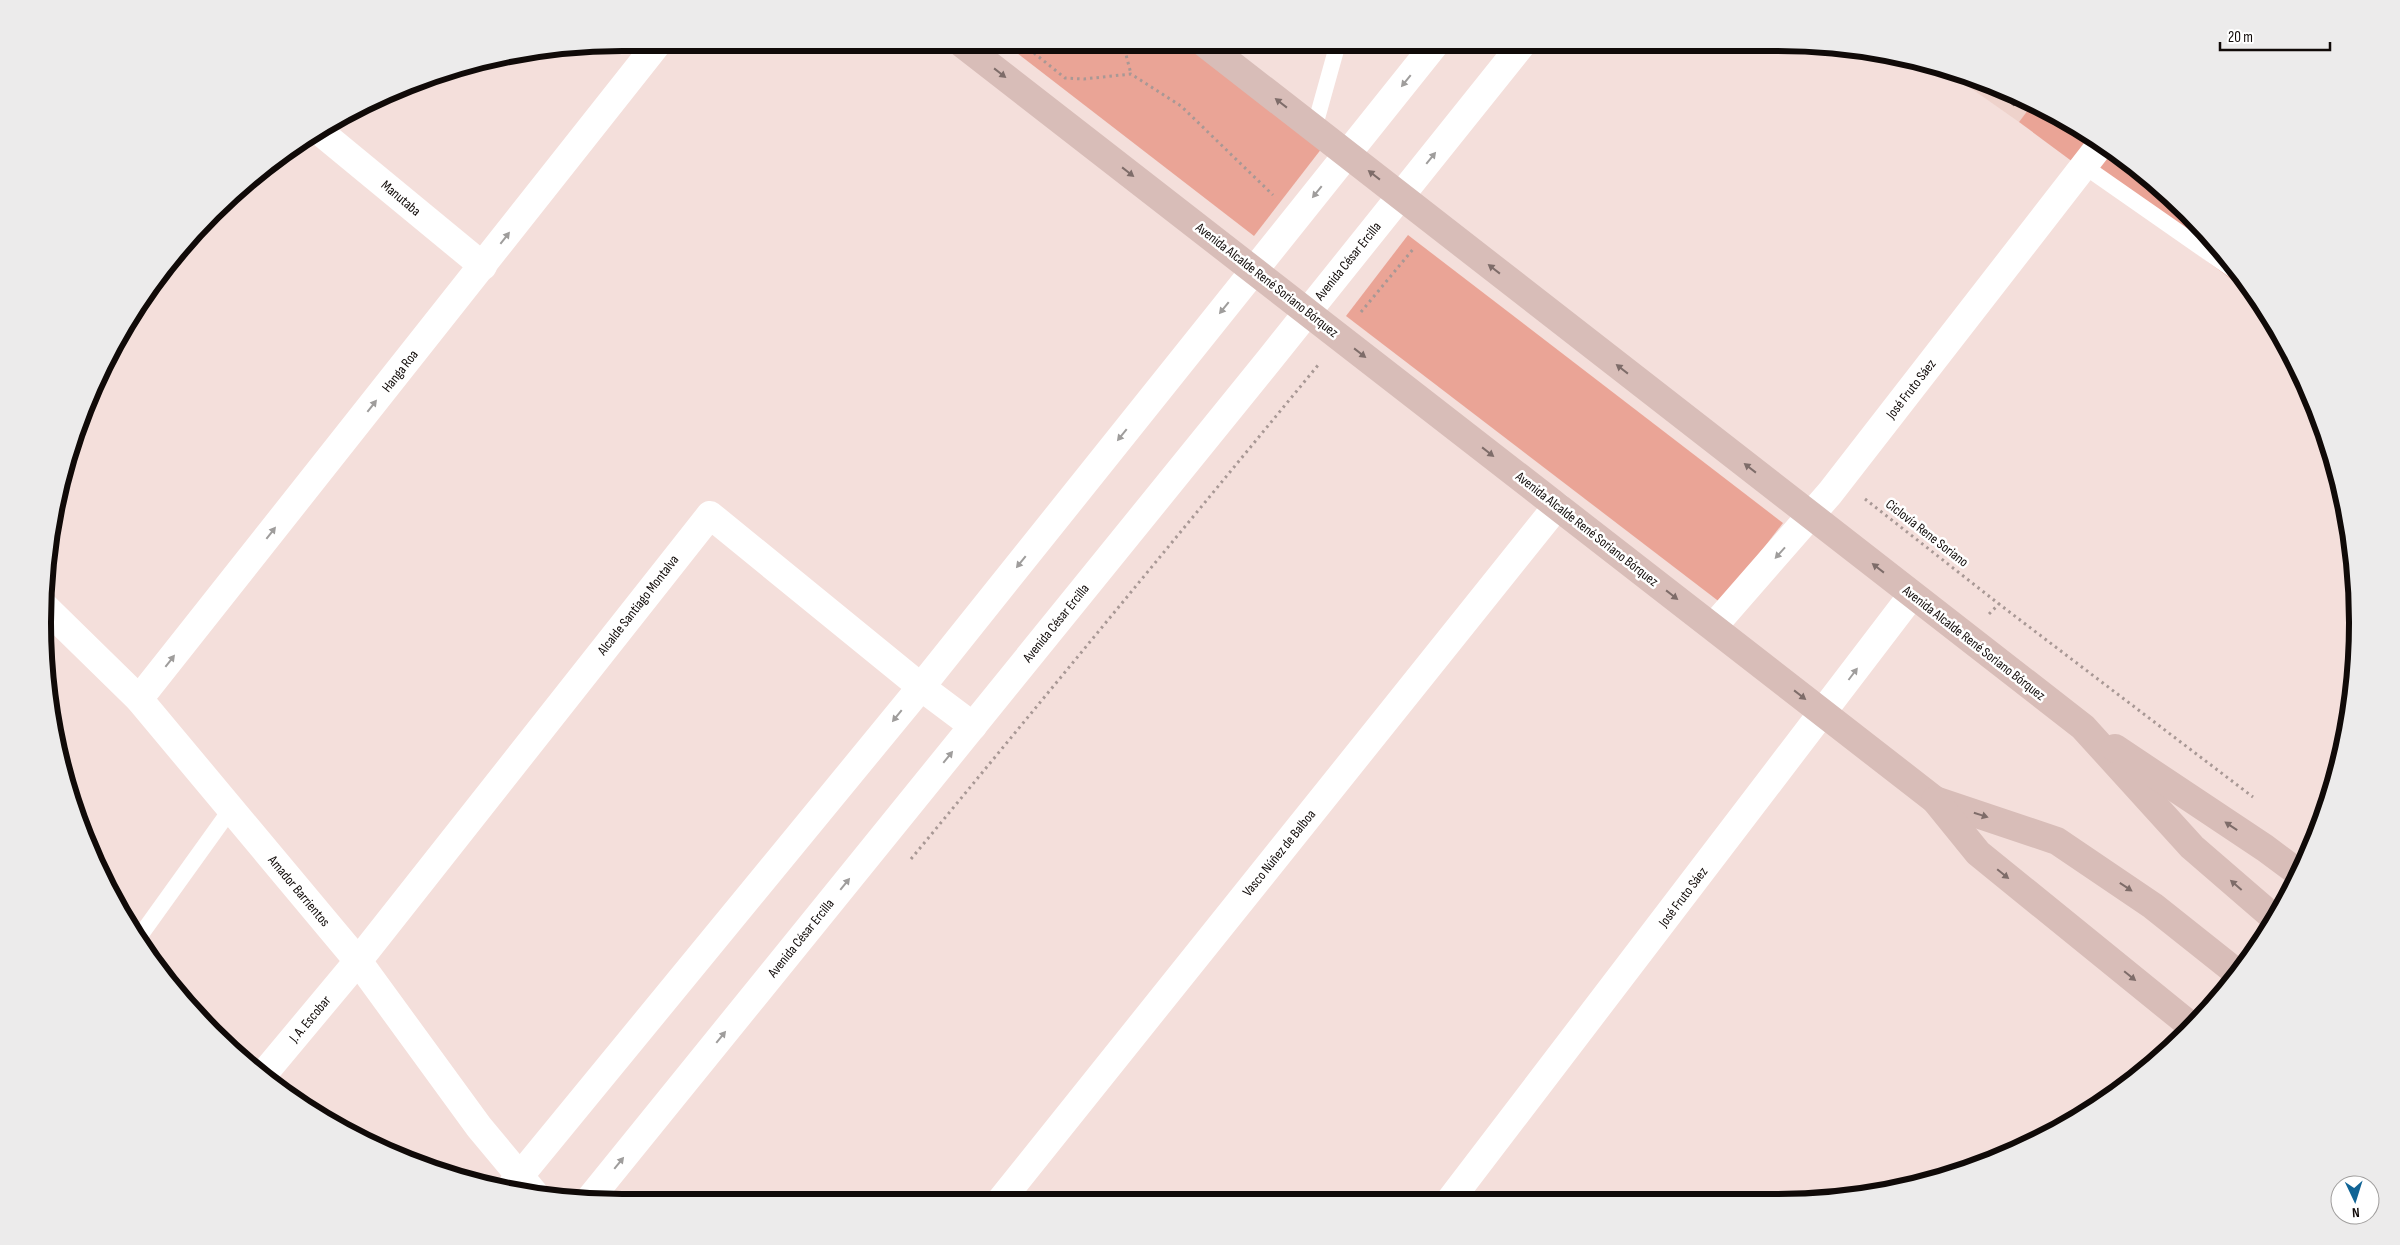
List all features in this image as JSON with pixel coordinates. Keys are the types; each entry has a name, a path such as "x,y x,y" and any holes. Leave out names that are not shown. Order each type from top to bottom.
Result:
{"main road":[{"name":"Avenida Alcalde René Soriano Bórquez","path":"971,51 1935,800 2057,840 2153,906 2232,969"},
{"name":"Avenida Alcalde René Soriano Bórquez","path":"1214,51 2083,727 2192,847 2269,913"},
{"path":"2083,727 2265,848 2293,869"},
{"path":"1935,800 1978,853 2185,1021"}],"street":[{"name":"Hanga Roa","path":"140,699 651,51"},
{"path":"522,1185 1430,51"},
{"name":"Avenida César Ercilla","path":"594,1193 1308,312 1517,51"},
{"name":"Manutaba","path":"325,136 483,266"},
{"name":"José Fruto Sáez","path":"1713,628 1840,480 2097,149"},
{"name":"Vasco Núñez de Balboa","path":"1006,1194 1557,506"},
{"name":"Alcalde Santiago Montalva","path":"358,961 710,515 921,687 973,726"},
{"name":"José Fruto Sáez","path":"1455,1194 1824,713 1912,594"},
{"name":"Amador Barrientos","path":"51,613 140,699 358,961 520,1184"},
{"name":"J. A. Escobar","path":"267,1070 358,961"}],"lane":[{"path":"1314,129 1336,51"},
{"path":"2084,166 2218,260"},
{"path":"143,932 230,809"}],"path":[{"path":"1031,51 1065,78 1084,79 1131,74 1181,106 1297,218"},
{"path":"1125,51 1131,74"},
{"path":"909,862 1416,245"},
{"name":"Ciclovía Rene Soriano","path":"1840,480 1999,604"}],"shaded area":[{"path":"1014,51 1197,51 1322,148 1254,236"},
{"path":"1963,83 2028,109 2019,122"},
{"path":"2028,109 2030,110 2063,128 2125,169 2181,219 2207,246 2237,283 2019,122"},
{"path":"1408,235 1783,523 1721,603 1346,316"}],"building":[{"path":"2005,99 2016,104 2014,106"}]}
